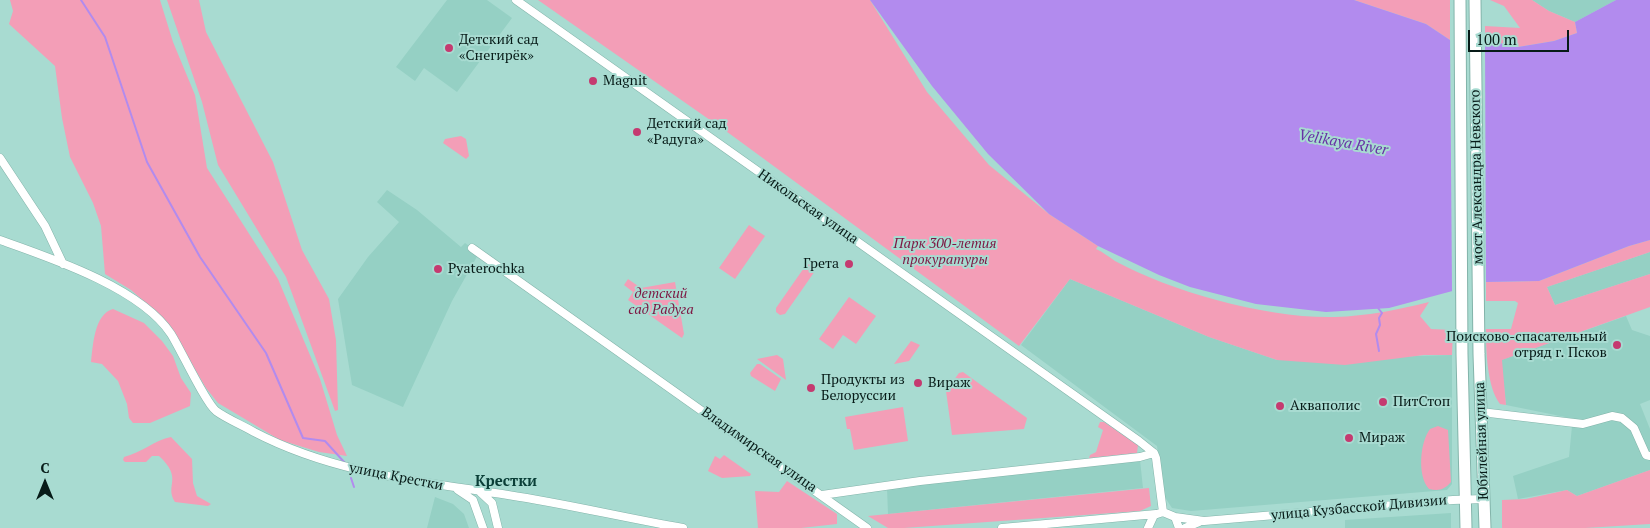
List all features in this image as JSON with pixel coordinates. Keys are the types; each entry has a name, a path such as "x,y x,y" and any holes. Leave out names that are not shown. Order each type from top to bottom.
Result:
{"highway":[{"name":"мост Александра Невского","path":"1460,0 1462,354"},
{"name":"мост Александра Невского","path":"1475,0 1479,354"},
{"name":"Юбилейная улица","path":"1462,354 1466,528"},
{"name":"Юбилейная улица","path":"1479,354 1485,528"}],"street":[{"name":"Никольская улица","path":"516,0 1154,453"},
{"path":"0,158 45,226 63,264"},
{"name":"улица Крестки","path":"0,240 63,264 126,293 170,332 216,411 275,443 304,455 353,470 683,528"},
{"name":"Владимирская улица","path":"472,248 822,495 920,481 1140,457 1154,453"},
{"path":"1482,412 1583,424 1612,416 1622,418 1634,428 1646,455 1650,456"},
{"path":"1148,528 1150,519 1160,513 1157,464 1154,453"},
{"path":"454,488 473,500 477,505 483,528"},
{"path":"477,505 485,493 492,504 498,528"},
{"path":"822,495 867,528"},
{"name":"улица Кузбасской Дивизии","path":"1002,528 1160,513 1175,517 1204,520 1466,499 1484,500"},
{"path":"1175,517 1178,528"},
{"name":"улица Кузбасской Дивизии","path":"1185,528 1204,520"}],"shaded area":[{"name":"Детский сад «Снегирёк»","path":"447,0 487,0 512,18 457,92 424,68 415,81 396,67"},
{"path":"1532,0 1616,0 1575,22 1549,11"},
{"path":"387,190 417,210 461,247 465,243 479,253 452,301 403,407 352,385 338,299 368,257 399,222 377,202"},
{"path":"1650,252 1650,274 1555,305 1547,287"},
{"path":"1070,279 1209,337 1277,360 1452,355 1452,484 1447,490 1191,511 1172,508 1164,496 1157,446 1021,345"},
{"path":"1626,316 1632,330 1650,336 1650,400 1640,404 1650,429 1650,470 1577,496 1567,490 1518,499 1513,476 1569,457 1572,426 1580,420 1506,405 1501,360"},
{"path":"1140,460 1143,488 888,514 887,488"},
{"path":"435,497 453,504 464,514 469,528 427,528"},
{"path":"1451,513 1451,528 1345,528 1345,520"}],"green space":[{"path":"10,0 160,0 173,42 195,95 207,168 278,279 320,379 337,435 347,456 319,452 280,440 218,403 206,388 172,330 153,309 131,290 105,274 101,226 93,203 70,157 62,118 55,66 9,24 13,11"},
{"path":"167,0 199,0 206,32 273,162 302,250 329,299 336,340 338,410 335,411 286,277 218,165 202,102"},
{"name":"Парк 300-летия прокуратуры","path":"538,0 870,0 927,92 989,165 1049,214 1098,246 1096,249 1115,261 1164,283 1192,293 1251,308 1281,313 1335,317 1382,312 1429,302 1420,316 1431,329 1453,330 1452,355 1424,355 1345,365 1277,360 1209,337 1070,279 1019,346 730,134"},
{"path":"1354,0 1450,0 1450,40 1426,24"},
{"path":"1490,0 1532,0 1549,11 1575,22 1577,33 1554,41 1518,47 1485,40 1485,26 1520,28 1504,6"},
{"path":"461,136 466,139 469,156 466,159 443,143 445,139"},
{"path":"749,225 765,236 735,279 719,268"},
{"path":"1650,240 1650,252 1547,287 1555,305 1650,274 1650,307 1502,360 1506,405 1500,404 1490,379 1486,329 1511,329 1518,303 1515,301 1486,301 1486,282 1539,281 1629,246"},
{"path":"811,264 815,271 785,314 780,315 776,312 776,308 806,265"},
{"name":"детский сад Радуга","path":"628,279 641,288 675,282 684,334 682,338 628,300 633,292 624,285"},
{"path":"849,297 876,316 856,344 843,335 833,349 819,339"},
{"path":"113,309 144,323 162,341 173,356 181,378 191,393 190,406 150,423 133,423 129,418 127,404 118,381 102,364 91,362 98,324 107,312"},
{"path":"911,341 920,345 909,361 894,364"},
{"path":"777,355 783,359 786,380 757,359"},
{"path":"757,364 760,364 781,379 775,391 751,376 750,373"},
{"path":"963,372 1027,418 1024,429 952,435 946,391 959,373"},
{"path":"903,407 908,441 854,450 850,429 847,429 845,417"},
{"path":"1100,422 1104,422 1138,445 1137,453 1089,458 1090,455 1096,452 1103,430 1098,427"},
{"path":"1438,426 1448,430 1451,482 1446,487 1436,490 1429,489 1425,483 1421,459 1424,442 1430,429"},
{"path":"171,437 192,459 193,483 197,496 211,504 208,506 175,502 171,491 172,476 170,470 159,456 152,456 146,462 125,462 123,460 124,457"},
{"path":"724,455 751,474 750,476 722,478 708,471 715,456 720,459"},
{"path":"1650,470 1650,524 1585,528 1502,528 1502,500 1526,499 1567,490 1577,496"},
{"path":"787,481 837,514 837,524 801,528 758,528 755,491 779,492"},
{"path":"1149,488 1151,506 1140,511 904,528 888,528 868,516"}],"water":[{"name":"Velikaya River","path":"870,0 1354,0 1426,24 1450,40 1485,40 1518,47 1554,41 1577,33 1575,22 1616,0 1650,0 1650,240 1629,246 1539,281 1486,282 1389,308 1326,312 1256,304 1190,287 1159,275 1098,246 1049,214 988,154 932,86"}],"pier":[{"path":"1450,37 1485,38 1486,285 1452,293"}],"waterway":[{"path":"81,0 105,37 147,162 200,257 266,353 303,438 325,441 345,463"},
{"path":"1378,308 1382,313 1379,318 1380,325 1376,334 1379,351"},
{"path":"351,478 354,487"}],"place":[{"name":"Детский сад «Снегирёк»","path":"449,48"},
{"name":"Magnit","path":"593,81"},
{"name":"Детский сад «Радуга»","path":"637,132"},
{"name":"Грета","path":"849,264"},
{"name":"Pyaterochka","path":"438,269"},
{"name":"Поисково-спасательный отряд г. Псков","path":"1617,345"},
{"name":"Вираж","path":"918,383"},
{"name":"Продукты из Белоруссии","path":"811,388"},
{"name":"ПитСтоп","path":"1383,402"},
{"name":"Акваполис","path":"1280,406"},
{"name":"Мираж","path":"1349,438"}],"district":[{"name":"Крестки","path":"506,482"}]}
